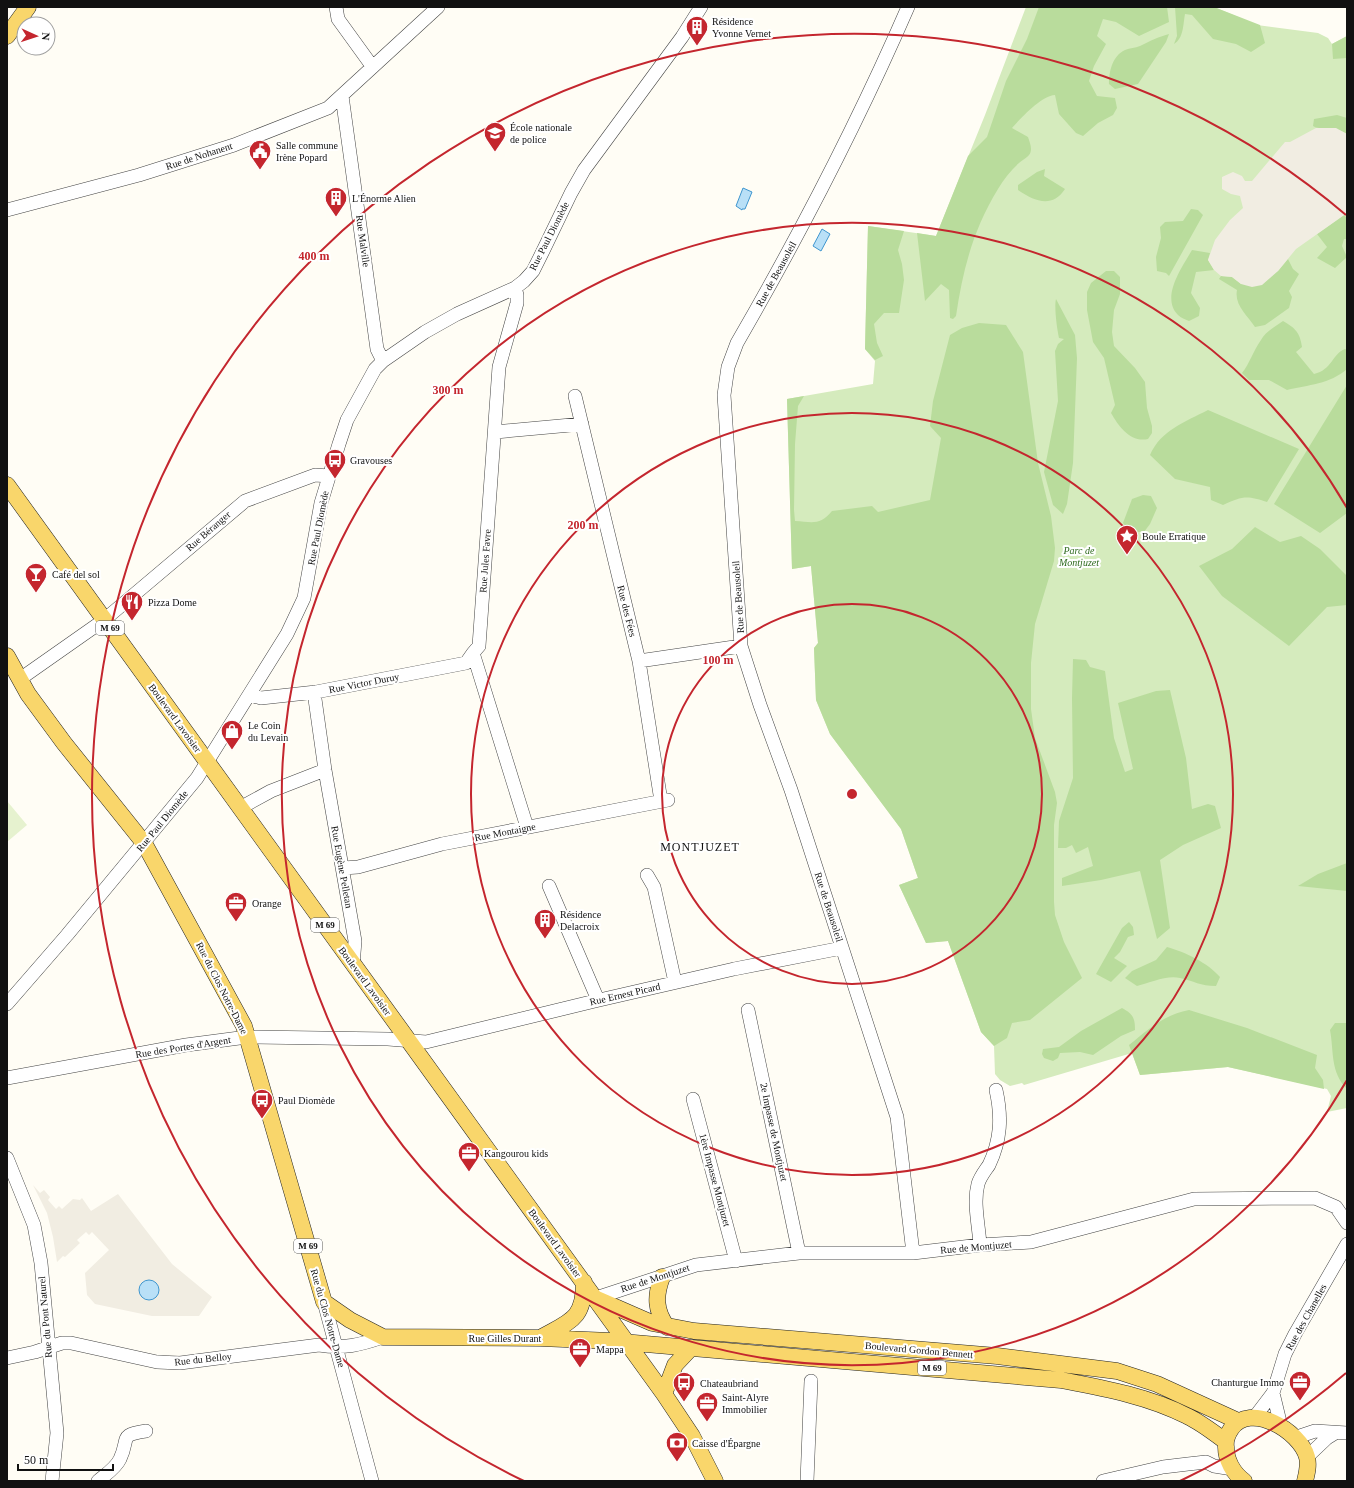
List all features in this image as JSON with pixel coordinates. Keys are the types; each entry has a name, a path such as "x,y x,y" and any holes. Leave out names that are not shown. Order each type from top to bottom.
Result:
{"main road":[{"path":"7,36 28,7"},
{"name":"Boulevard Lavoisier","path":"7,486 596,1298 692,1436 715,1481"},
{"name":"Rue du Clos Notre-Dame","path":"7,656 28,694 64,743 144,843 214,968 244,1026 324,1302"},
{"path":"662,1276 656,1301 658,1313 667,1327"},
{"path":"540,1338 575,1317 582,1303 584,1282"},
{"name":"Boulevard Gordon Bennett","path":"596,1298 652,1323 694,1331 1004,1357 1117,1371 1157,1384 1246,1420 1270,1421 1281,1426"},
{"name":"Rue Gilles Durant","path":"324,1302 350,1320 383,1337 540,1338 627,1342"},
{"name":"Boulevard Gordon Bennett","path":"627,1342 996,1374 1067,1382 1108,1389 1150,1401 1187,1416 1226,1446"},
{"path":"664,1394 675,1365 691,1348"},
{"path":"1238,1477 1226,1446 1231,1429 1246,1420"},
{"path":"1281,1426 1294,1438 1307,1457 1308,1471 1305,1481"}],"street":[{"path":"336,7 338,19 372,66"},
{"name":"Rue Paul Diomède","path":"7,1004 144,843 197,778 287,634 304,598 321,503 329,476 348,420 375,369 383,361 425,332 457,314 515,288 524,281 533,270 584,170 682,37 701,7"},
{"name":"Rue de Beausoleil","path":"908,7 878,74 814,204 737,343 725,380 724,402 741,646 897,1117 912,1253"},
{"name":"Rue de Nohanent","path":"7,210 139,176 234,145 328,108 434,8"},
{"name":"Rue Malville","path":"342,96 377,349 383,361"},
{"name":"Rue Jules Favre","path":"473,653 479,646 499,367 517,303 515,288"},
{"name":"Rue des Fées","path":"575,396 640,661 664,800"},
{"path":"494,432 582,424"},
{"name":"Rue Béranger","path":"20,679 104,620 245,501 315,475 329,476"},
{"path":"640,661 741,646"},
{"path":"473,653 527,827"},
{"name":"Rue Victor Duruy","path":"250,695 262,698 314,692 466,663 473,653"},
{"name":"Rue Eugène Pelletan","path":"314,692 325,770 355,941 353,965"},
{"path":"240,808 271,791 325,770"},
{"name":"Rue Montaigne","path":"343,868 358,867 442,844 664,800"},
{"path":"647,875 654,887 675,982"},
{"path":"549,886 598,1000"},
{"name":"Rue Ernest Picard","path":"409,1042 426,1042 675,982 842,948"},
{"name":"2e Impasse de Montjuzet","path":"748,1010 799,1253"},
{"name":"Rue des Portes d'Argent","path":"7,1078 186,1045 247,1037 388,1039 409,1042"},
{"path":"980,1245 976,1197 978,1182 989,1164 999,1139 1001,1125 1000,1106 996,1090"},
{"name":"1ère Impasse Montjuzet","path":"694,1099 736,1261"},
{"name":"Rue du Pont Naturel","path":"8,1163 34,1225 41,1263 47,1347 57,1433 52,1481"},
{"name":"Rue de Montjuzet","path":"596,1298 696,1265 799,1253 912,1253 980,1245 1031,1242 1178,1202 1210,1198 1315,1198 1336,1207 1347,1223"},
{"name":"Rue des Chanelles","path":"1246,1420 1273,1393 1285,1354 1347,1244"},
{"name":"Rue du Clos Notre-Dame","path":"324,1302 372,1481"},
{"name":"Rue Gilles Durant","path":"336,1348 354,1346 383,1337"},
{"name":"Rue du Belloy","path":"7,1358 35,1352 62,1343 72,1343 157,1362 180,1363 319,1345 336,1348"},
{"path":"807,1481 811,1382"},
{"path":"1273,1393 1281,1426"},
{"path":"98,1481 110,1472 120,1460 126,1437 131,1433 146,1431"},
{"path":"1294,1438 1315,1431 1341,1433"},
{"path":"1307,1457 1327,1438 1341,1433"},
{"path":"1103,1481 1163,1467 1206,1462 1226,1446"},
{"path":"1206,1462 1238,1477"}],"green space":[{"name":"Parc de Montjuzet","path":"1026,7 1214,7 1257,25 1318,33 1328,38 1332,44 1347,36 1347,1108 1327,1112 1331,1096 1327,1089 1228,1067 1140,1075 1132,1053 1024,1085 1022,1083 1010,1086 1000,1080 995,1074 994,1046 981,1032 948,941 926,943 899,885 918,878 901,829 830,734 816,700 814,648 818,643 811,566 792,569 787,399 873,384 875,361 865,349 868,226 936,236 985,115"},
{"path":"1039,7 1167,7 1169,22 1139,36 1116,22 1103,19 1097,36 1106,44 1094,66 1089,81 1097,96 1115,98 1117,108 1113,115 1098,123 1083,136 1076,133 1059,114 1055,95 1050,96 1038,103 1012,128 1028,137 1031,151 1027,157 1020,162 1005,178 989,204 970,250 956,316 953,319 950,318 949,290 941,284 925,301 917,233 936,236 968,156 987,137 1006,81 1027,39"},
{"path":"1175,7 1214,7 1260,25 1265,43 1251,52 1236,44 1213,39 1192,15 1185,14 1180,38 1174,44 1177,36"},
{"path":"1169,34 1166,42 1138,84 1115,89 1109,84 1112,65 1117,56 1125,50 1140,46"},
{"path":"1347,36 1347,58 1333,59 1332,44"},
{"path":"1337,115 1347,118 1347,134 1342,131 1313,126 1314,119"},
{"path":"1045,169 1044,176 1065,189 1060,195 1049,201 1043,201 1036,200 1018,190 1018,185 1037,172"},
{"path":"1191,209 1198,210 1203,215 1169,276 1166,273 1157,271 1156,257 1161,238 1160,227 1165,222 1183,221"},
{"path":"1344,215 1347,218 1347,239 1344,239 1342,246 1347,257 1335,268 1317,258 1327,247 1317,234"},
{"path":"868,226 904,231 898,250 904,280 899,313 884,313 874,324 877,343 883,356 875,360 865,349"},
{"path":"1192,250 1210,253 1208,260 1214,270 1196,272 1191,293 1200,308 1199,316 1189,321 1178,315 1173,308 1171,300 1175,282"},
{"path":"1288,259 1293,269 1299,274 1289,291 1292,297 1289,308 1265,325 1255,327 1239,305 1237,300 1237,290 1219,279 1221,276 1232,277 1241,284 1278,271"},
{"path":"1106,271 1114,271 1120,277 1120,294 1114,310 1112,332 1114,346 1135,368 1145,382 1147,408 1152,426 1152,433 1148,439 1136,439 1126,433 1111,413 1115,405 1104,358 1093,342 1087,310 1087,292 1091,283"},
{"path":"1056,299 1075,335 1077,358 1073,463 1067,504 1063,514 1053,505 1044,472 1058,401 1055,351 1058,344 1064,339 1059,338 1055,303"},
{"path":"1283,321 1294,328 1298,334 1302,347 1296,352 1314,374 1325,369 1337,354 1345,349 1347,350 1347,369 1326,381 1287,390 1269,380 1249,380 1242,373 1258,344 1268,332"},
{"path":"979,323 1006,325 1023,352 1038,463 1051,516 1055,548 1054,561 1035,624 1031,663 1031,709 1035,738 1055,792 1057,803 1054,825 1055,915 1064,942 1082,978 1030,1020 1012,1023 1007,1038 994,1046 981,1032 948,941 926,943 899,885 918,878 901,829 830,734 816,700 814,648 818,643 811,566 792,569 787,399 804,396 798,406 795,444 795,521 820,521 828,516 832,511 872,506 878,512 930,500 941,438 930,426 933,401 950,335 962,328"},
{"path":"1347,385 1347,513 1320,533 1274,504"},
{"path":"1208,410 1299,449 1267,502 1254,498 1240,498 1223,505 1211,500 1210,487 1175,479 1150,455 1160,439 1167,433 1182,423"},
{"path":"1143,495 1151,496 1157,508 1150,524 1144,532 1130,532 1123,523 1132,499"},
{"path":"1255,527 1280,542 1301,536 1320,549 1347,576 1347,605 1327,607 1289,646 1222,596 1199,566 1232,549"},
{"path":"1073,659 1086,660 1090,667 1105,671 1114,738 1125,772 1133,769 1118,703 1156,691 1170,690 1186,758 1192,809 1208,804 1215,806 1221,828 1183,845 1160,860 1170,928 1157,939 1140,871 1101,880 1062,886 1062,878 1093,866 1088,847 1076,853 1072,845 1066,848 1058,848 1059,821 1073,778"},
{"path":"7,801 27,825 7,842"},
{"path":"1347,863 1347,891 1298,886 1318,874"},
{"path":"1129,922 1133,927 1134,935 1128,937 1120,952 1114,958 1127,966 1111,982 1096,974 1122,928"},
{"path":"1167,947 1189,955 1209,967 1220,977 1216,986 1175,977 1164,978 1137,986 1125,978 1132,971 1156,960"},
{"path":"1122,1008 1129,1012 1133,1017 1135,1022 1135,1030 1121,1036 1093,1055 1080,1052 1060,1053 1058,1058 1053,1061 1044,1058 1042,1054 1043,1049 1059,1047 1081,1031"},
{"path":"1189,1010 1247,1028 1317,1055 1315,1068 1323,1080 1324,1089 1228,1067 1140,1075 1129,1045 1164,1019 1171,1015"},
{"path":"1335,1023 1347,1023 1347,1089 1338,1076 1335,1068 1330,1030"}],"shaded area":[{"path":"1316,128 1336,128 1347,134 1347,213 1296,249 1278,271 1262,285 1252,287 1241,284 1232,277 1221,276 1214,270 1208,260 1215,240 1230,220 1243,208 1240,196 1231,194 1222,189 1222,177 1233,172 1242,176 1245,181 1252,181 1285,142 1290,142"},
{"path":"33,1185 40,1193 44,1190 50,1197 48,1200 56,1209 59,1206 62,1209 73,1199 80,1200 82,1198 91,1211 118,1194 172,1264 212,1297 199,1316 152,1316 95,1304 87,1295 85,1273 109,1250 92,1232 89,1235 86,1232 77,1240 80,1243 65,1257 63,1256 57,1262 47,1213"}],"water":[{"path":"743,188 752,192 745,209 742,210 736,206"},
{"path":"822,229 830,234 821,251 813,246"},
{"path":"149,1280 156,1283 159,1290 156,1297 149,1300 142,1297 139,1290 142,1283"}],"place":[{"name":"Résidence Yvonne Vernet","path":"697,46"},
{"name":"École nationale de police","path":"495,152"},
{"name":"Salle commune Irène Popard","path":"260,170"},
{"name":"L'Énorme Alien","path":"336,218"},
{"name":"Gravouses","path":"335,480"},
{"name":"Boule Erratique","path":"1127,556"},
{"name":"Café del sol","path":"36,594"},
{"name":"Pizza Dome","path":"132,622"},
{"name":"Le Coin du Levain","path":"232,750"},
{"name":"Orange","path":"236,922"},
{"name":"Résidence Delacroix","path":"545,940"},
{"name":"Paul Diomède","path":"262,1120"},
{"name":"Kangourou kids","path":"469,1172"},
{"name":"Mappa","path":"580,1368"},
{"name":"Chateaubriand","path":"684,1402"},
{"name":"Chanturgue Immo","path":"1300,1402"},
{"name":"Saint-Alyre Immobilier","path":"707,1422"},
{"name":"Caisse d'Épargne","path":"677,1462"}],"district":[{"name":"MONTJUZET","path":"700,847"}]}
